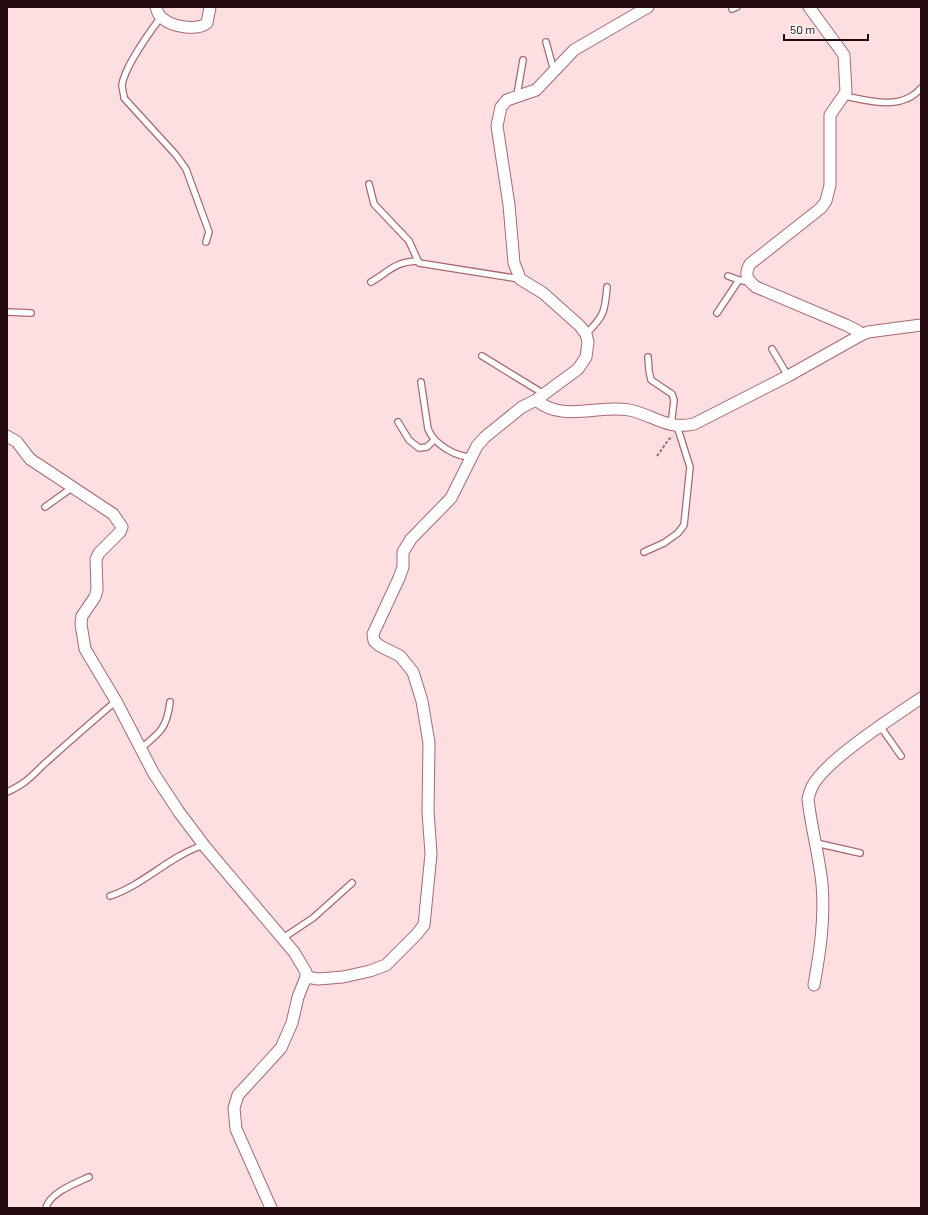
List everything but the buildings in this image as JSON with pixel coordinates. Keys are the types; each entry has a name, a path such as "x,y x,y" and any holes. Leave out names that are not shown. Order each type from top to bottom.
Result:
{"street":[{"path":"158,12 166,22 178,26 199,27 207,23 210,7"},
{"path":"306,977 318,979 343,977 370,971 386,964 416,935 424,925 431,854 428,811 428,743 422,701 413,672 400,656 380,646 374,640 373,634 399,578 403,567 403,552 411,539 451,498 477,446 485,437 522,407 540,397 578,368 586,357 588,351 586,334 580,326 543,293 520,279 514,263 509,205 497,126 502,107 507,100 536,90 574,50 648,7"},
{"path":"809,7 844,55 847,88 845,96 830,115 830,185 826,201 821,208 750,264 746,270 744,281 858,331 861,335"},
{"path":"540,397 547,407 570,412 629,410 676,429 694,424 788,376 868,332 921,325"},
{"path":"7,436 17,442 30,459 113,514 120,522 122,527 120,532 99,553 96,559 97,590 95,597 82,616 80,624 85,648 116,701 154,774 204,845 283,938 303,965 306,977 298,996 292,1023 281,1048 238,1095 234,1108 236,1129 270,1208"},
{"path":"814,985 820,951 822,927 822,885 808,799 812,786 824,770 880,726 921,698"}],"lane":[{"path":"158,12 130,66 122,86 124,98 176,155 186,169 209,232 206,242"},
{"path":"546,42 554,72"},
{"path":"517,96 523,60"},
{"path":"845,96 893,103 912,97 921,88"},
{"path":"369,184 374,204 409,241 417,261"},
{"path":"371,282 397,264 404,261 417,261 423,265 520,279"},
{"path":"717,313 744,281 728,276"},
{"path":"586,334 600,320 606,304 607,287"},
{"path":"7,312 31,313"},
{"path":"772,349 788,376"},
{"path":"482,356 540,397"},
{"path":"644,552 664,543 678,533 684,525 690,467 676,429 674,400 672,394 651,380 648,357"},
{"path":"421,382 428,429 434,440 457,453 472,457"},
{"path":"398,422 409,440 419,448 427,447 434,440"},
{"path":"45,507 73,487"},
{"path":"7,792 23,785 47,761 116,701"},
{"path":"140,749 162,731 168,718 170,702"},
{"path":"880,726 901,756"},
{"path":"816,843 860,853"},
{"path":"110,896 126,891 184,853 204,845"},
{"path":"283,938 312,918 352,883"},
{"path":"46,1208 47,1203 58,1194 89,1176"}],"path":[{"path":"657,456 676,429"}]}
